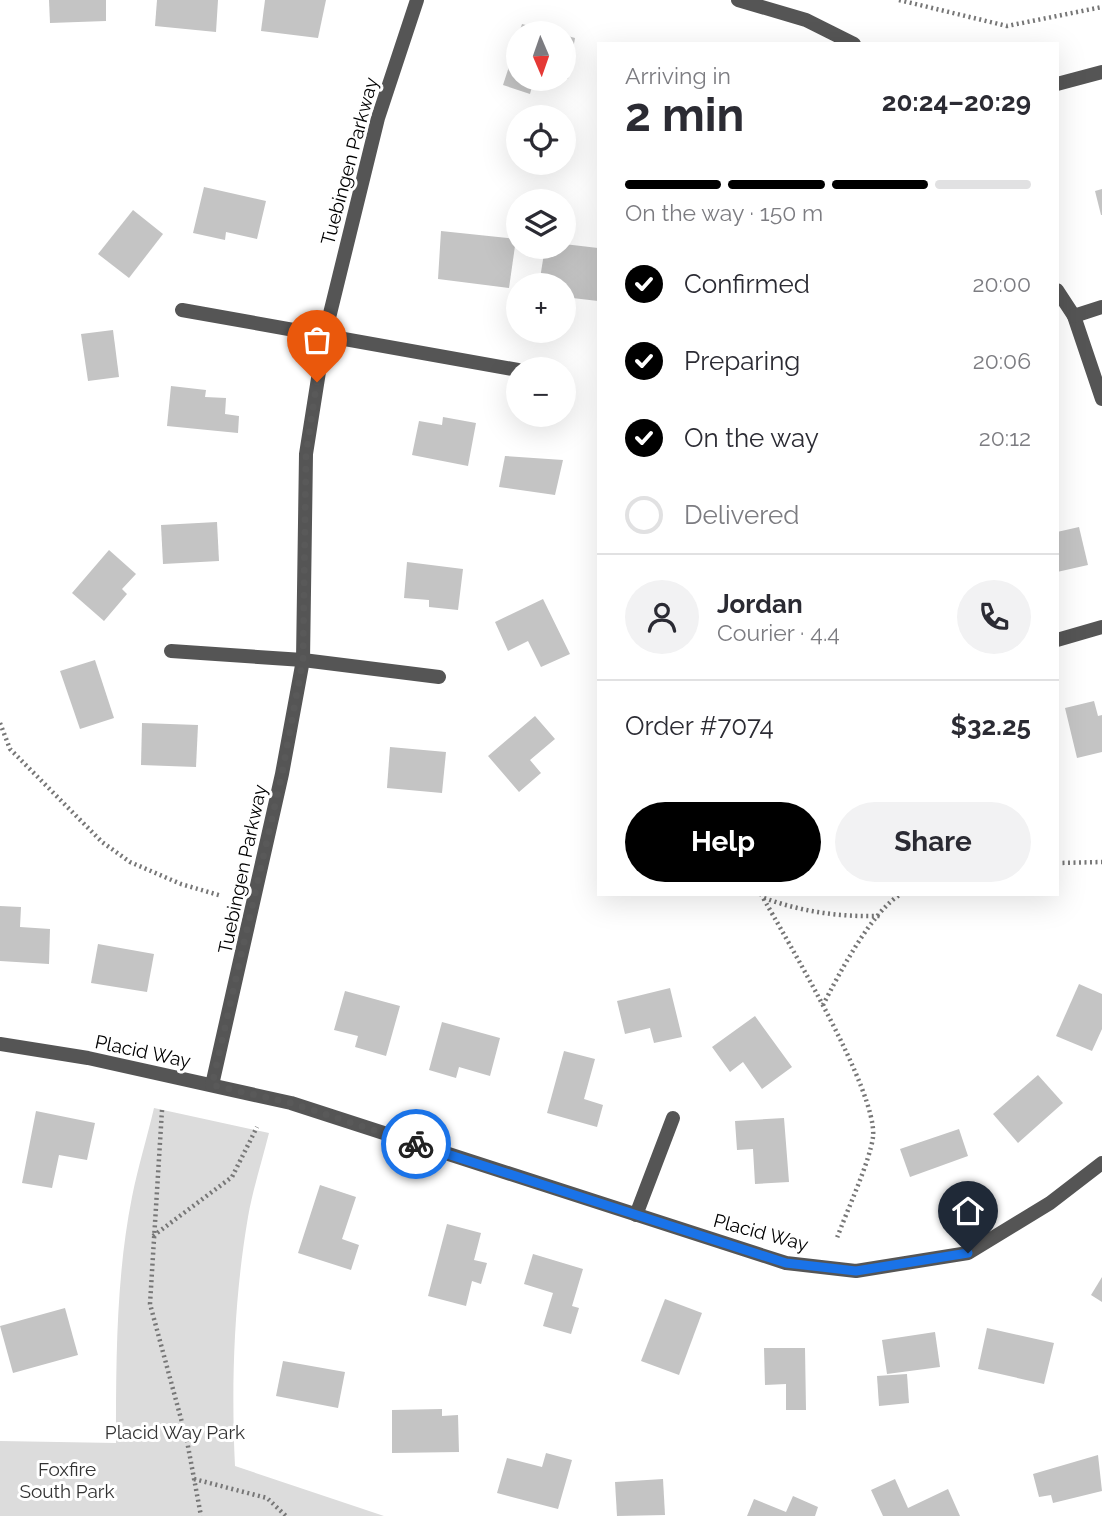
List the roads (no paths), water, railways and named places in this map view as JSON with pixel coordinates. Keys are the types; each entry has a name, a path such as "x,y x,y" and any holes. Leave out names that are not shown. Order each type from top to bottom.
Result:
{"street":[{"name":"Tuebingen Parkway","path":"212,1085 279,788 303,660 306,454 325,334 378,118 417,0"},
{"path":"738,0 806,20 850,42"},
{"path":"1059,83 1102,72"},
{"path":"1059,293 1074,316 1102,399"},
{"path":"1074,316 1102,307"},
{"path":"182,310 506,368"},
{"path":"1059,639 1102,627"},
{"path":"171,651 303,660 439,677"},
{"name":"Placid Way","path":"0,1044 88,1058 291,1103 786,1263 856,1271 968,1253 1051,1203 1102,1163"},
{"path":"636,1215 673,1118"}],"park label":[{"name":"Placid Way Park","path":"175,1432"},
{"name":"Foxfire South Park","path":"67,1480"}]}
